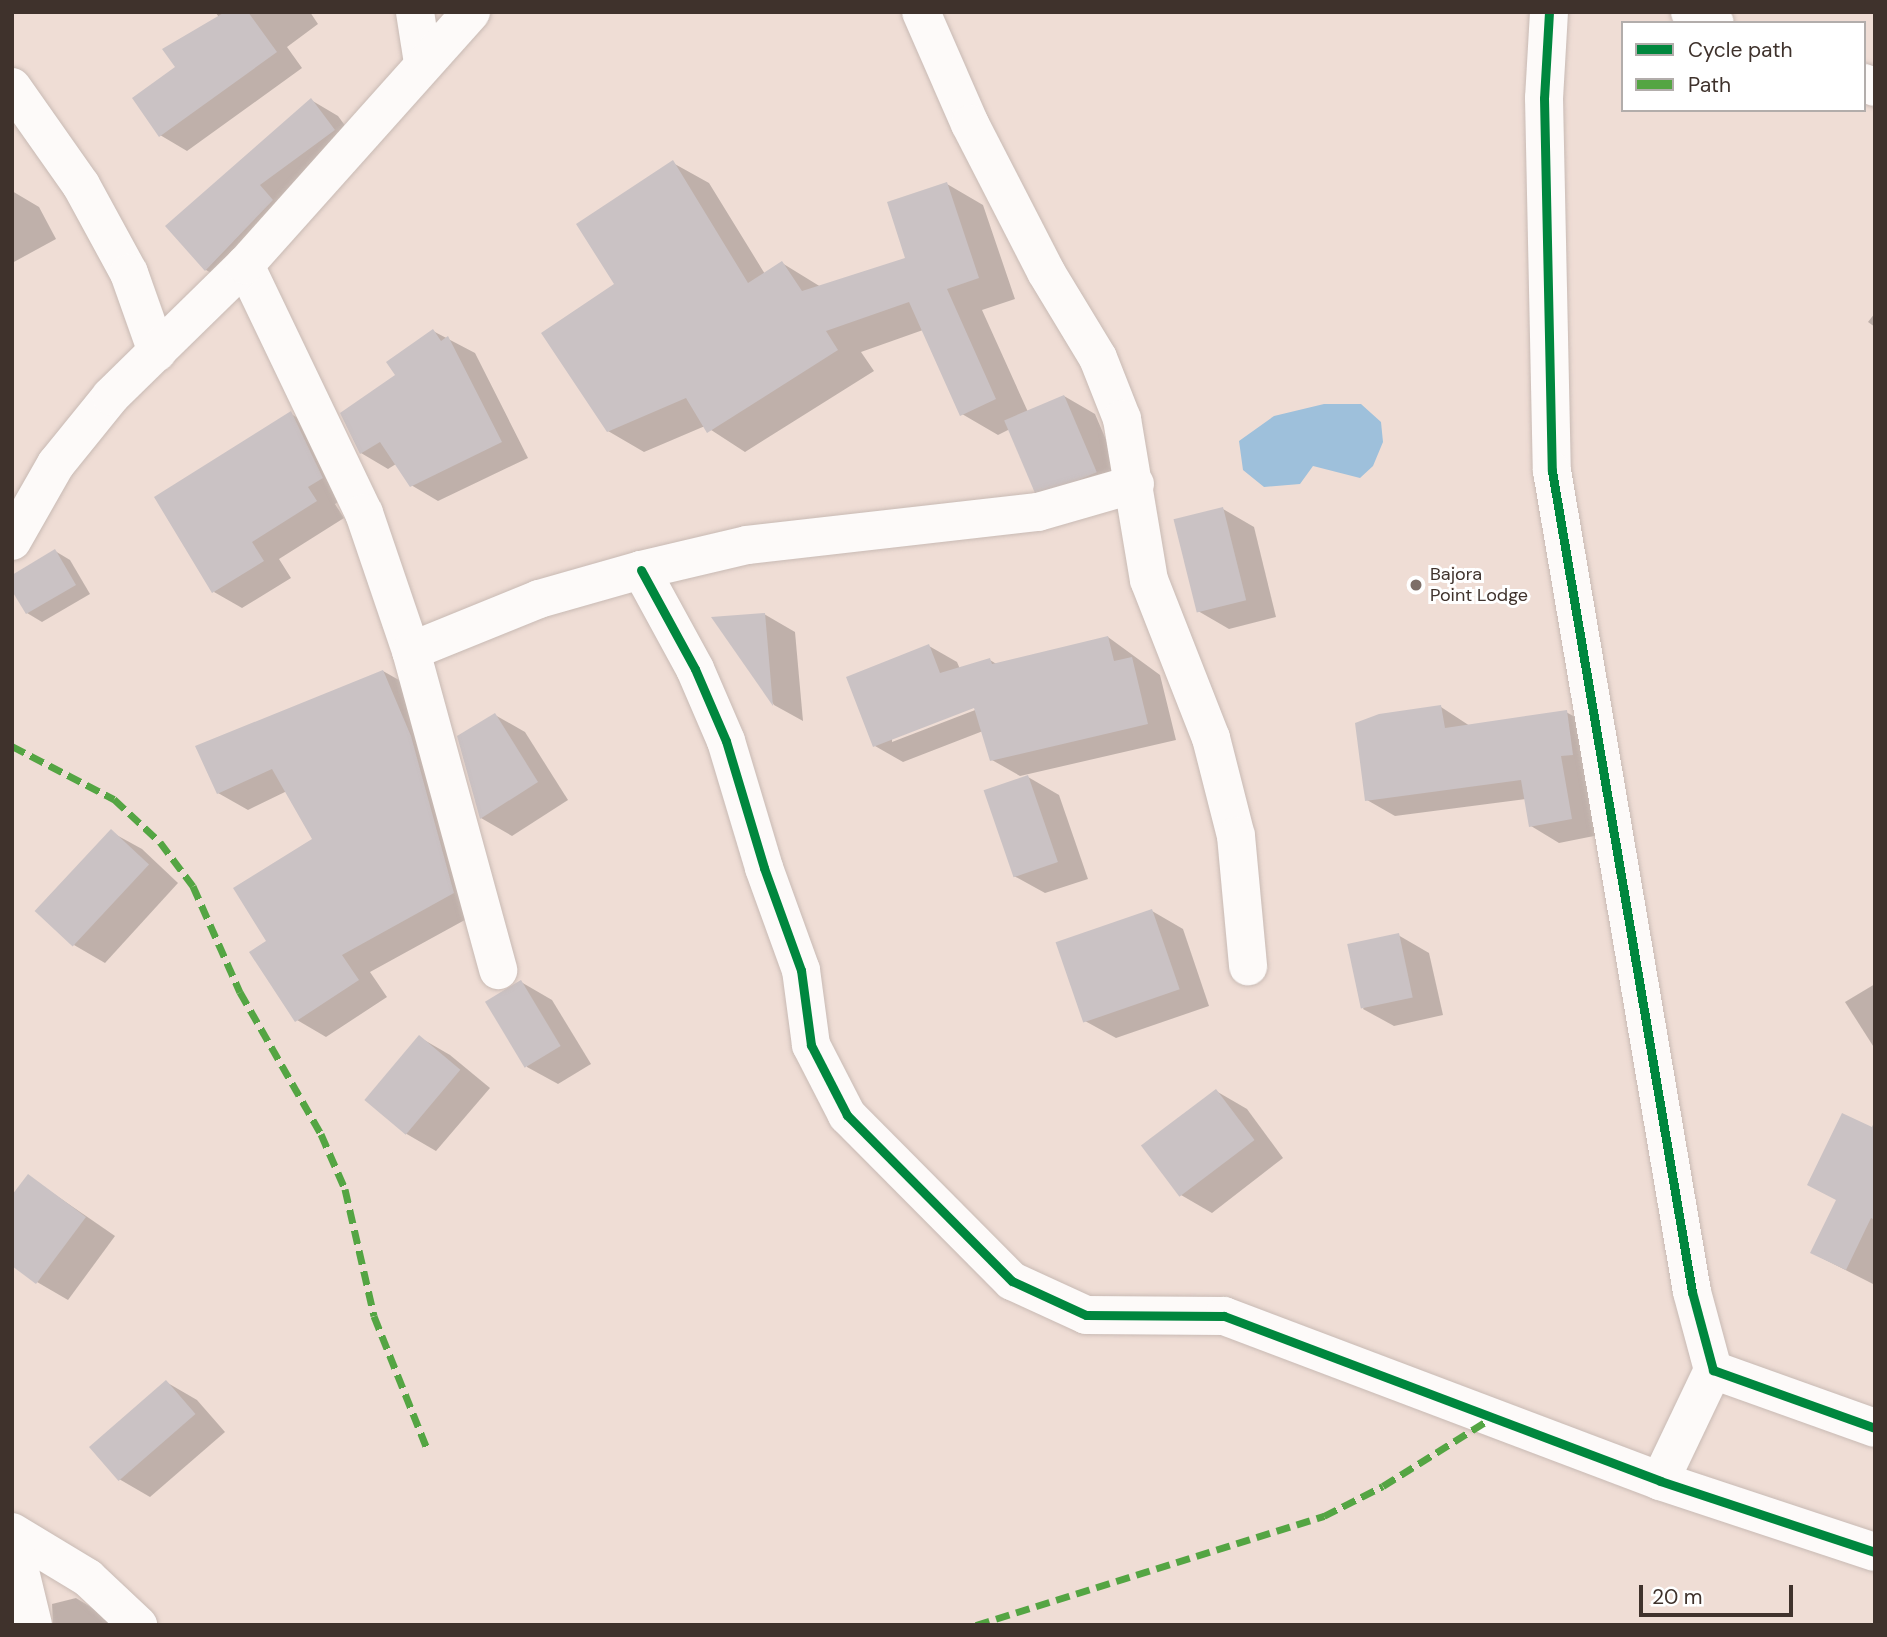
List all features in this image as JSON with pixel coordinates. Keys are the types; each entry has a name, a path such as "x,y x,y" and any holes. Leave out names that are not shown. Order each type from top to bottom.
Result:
{"street":[{"path":"415,12 423,63"},
{"path":"12,541 56,464 111,396 245,265 471,12"},
{"path":"921,12 1027,235 1097,358 1122,419 1149,580 1211,738 1236,836 1248,966"},
{"path":"1549,12 1544,98 1552,471 1692,1292 1713,1370 1660,1481"},
{"path":"1690,12 1710,21"},
{"path":"12,87 81,184 129,273 157,352"},
{"path":"245,265 364,513 411,651 498,970"},
{"path":"411,651 539,599 641,570 747,545 1038,512 1135,484"},
{"path":"641,570 695,669 726,741 764,868 801,970 811,1045 847,1115 1012,1281 1086,1315 1224,1316 1660,1481 1875,1552"},
{"path":"1713,1370 1875,1428"},
{"path":"12,1532 88,1578 138,1625"},
{"path":"12,1538 33,1625"}],"water":[{"path":"1324,404 1361,404 1381,422 1383,442 1373,466 1360,478 1313,466 1300,484 1264,487 1243,470 1239,441 1274,416"}],"building":[{"path":"225,12 248,12 277,52 159,137 132,98 175,67 162,49"},
{"path":"311,98 335,130 260,185 273,200 205,271 165,226"},
{"path":"673,160 748,283 782,261 802,291 905,258 887,202 947,182 979,278 947,289 996,399 960,416 909,302 826,331 838,350 707,433 686,398 607,432 541,333 614,284 576,224"},
{"path":"433,329 441,341 448,336 502,442 410,487 380,442 360,454 340,413 395,375 386,362"},
{"path":"1064,395 1097,472 1037,498 1004,420"},
{"path":"291,411 323,478 308,487 317,501 252,542 264,561 212,593 154,497"},
{"path":"1223,507 1246,600 1197,612 1174,519"},
{"path":"55,549 76,585 26,614 12,591 12,575"},
{"path":"765,613 773,706 711,617"},
{"path":"1108,636 1114,661 1132,657 1148,724 990,761 974,708 873,747 846,677 929,644 940,673 990,658 992,664"},
{"path":"383,670 411,736 454,893 342,955 359,980 295,1022 249,952 266,941 233,888 312,839 272,769 217,794 195,746"},
{"path":"1441,705 1445,728 1567,710 1573,755 1561,756 1572,819 1529,827 1521,780 1365,801 1355,723 1379,714"},
{"path":"495,713 538,782 480,819 457,736"},
{"path":"1028,775 1058,862 1014,877 984,790"},
{"path":"111,829 149,864 73,946 35,911"},
{"path":"1152,909 1180,989 1083,1023 1056,942"},
{"path":"1399,933 1413,998 1361,1009 1347,944"},
{"path":"521,980 561,1046 525,1068 485,1002"},
{"path":"419,1035 460,1070 406,1135 364,1100"},
{"path":"1216,1089 1255,1140 1179,1197 1141,1146"},
{"path":"1842,1113 1872,1127 1875,1120 1875,1220 1871,1218 1846,1270 1810,1253 1836,1200 1807,1185"},
{"path":"28,1174 86,1217 36,1284 12,1266 12,1195"},
{"path":"166,1380 196,1414 119,1481 89,1447"}],"marked path":[{"path":"12,746 114,799 160,842 193,886 240,992 321,1134 345,1189 374,1316 428,1451"},
{"path":"976,1625 1324,1516 1383,1486 1493,1417"}],"cycle path":[{"path":"1549,12 1544,98 1552,471 1692,1292 1713,1370 1875,1428"},
{"path":"641,570 695,669 726,741 764,868 801,970 811,1045 847,1115 1012,1281 1086,1315 1224,1316 1660,1481 1875,1552"}],"place":[{"name":"Bajora Point Lodge","path":"1416,585"}]}
